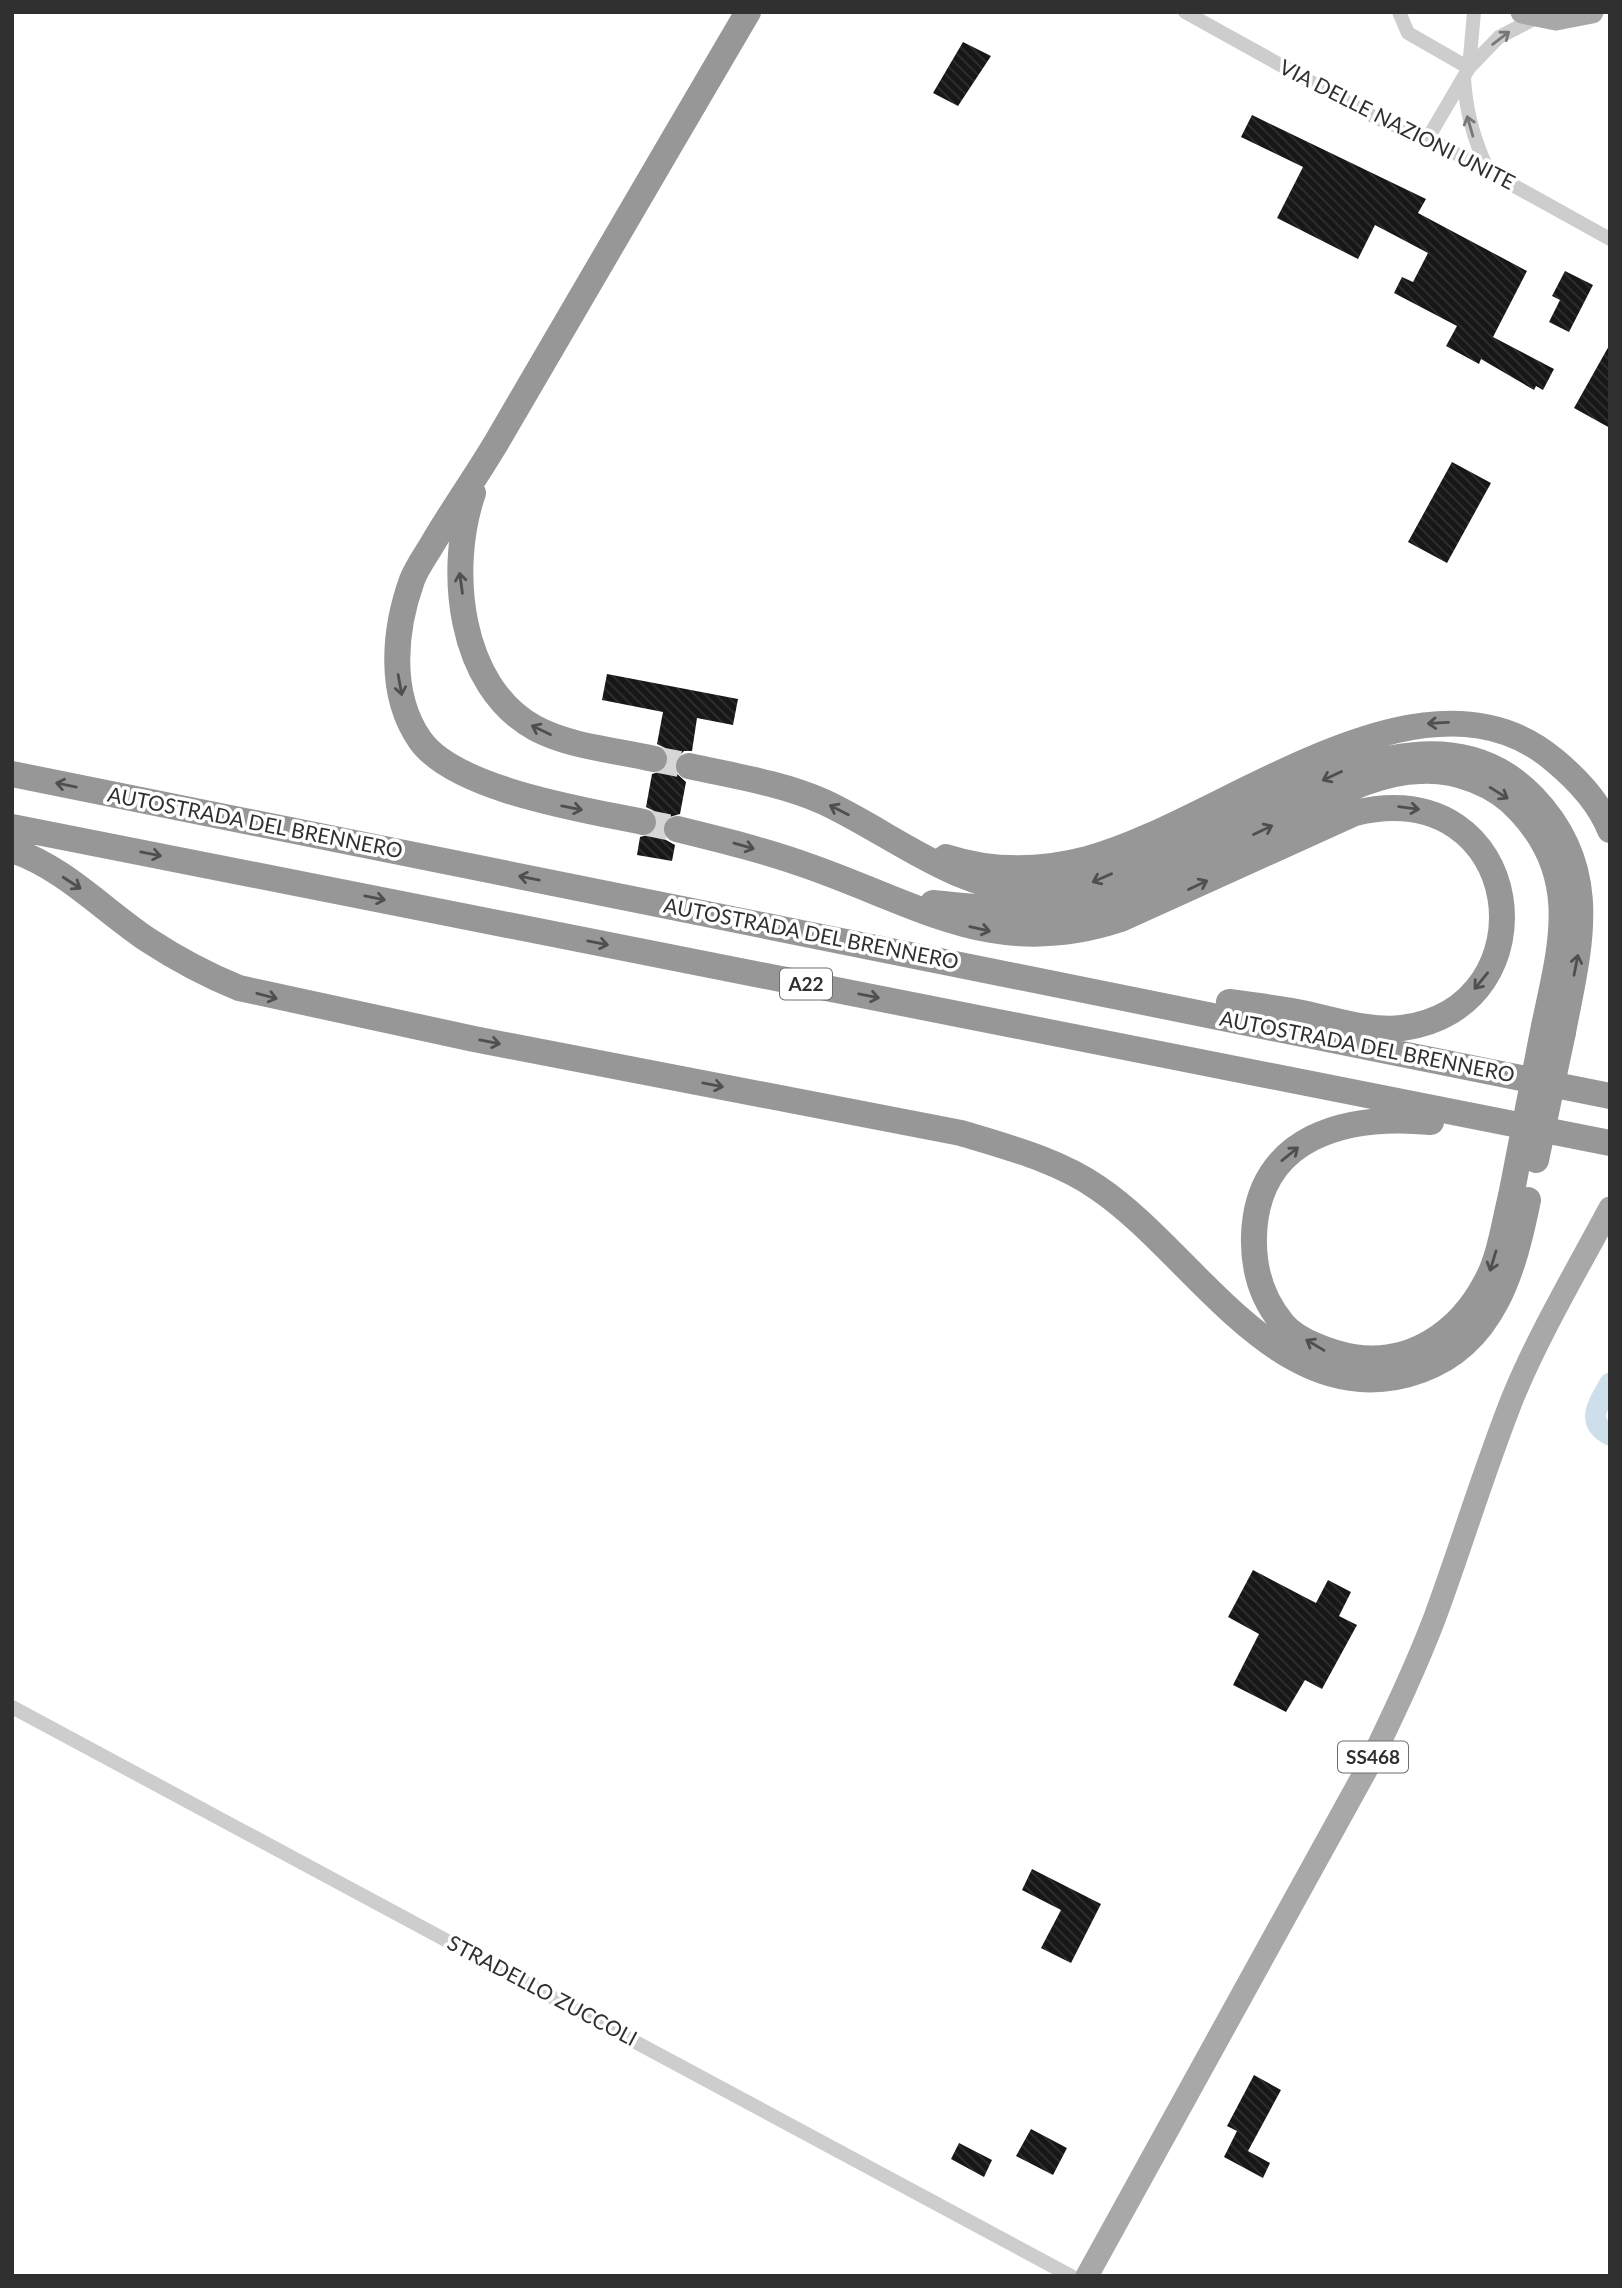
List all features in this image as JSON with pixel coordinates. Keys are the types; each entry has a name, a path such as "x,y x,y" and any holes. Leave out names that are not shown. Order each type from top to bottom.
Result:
{"highway":[{"path":"664,150 728,12"},
{"path":"643,822 546,802 500,788 449,765 421,742 405,710 398,680 398,642 413,577 482,468 664,150 748,12"},
{"path":"482,468 464,529 460,575 474,650 485,678 499,700 535,728 557,738 654,759"},
{"path":"900,841 958,861 1029,870 1090,859 1155,833 1358,741 1414,725 1440,723 1465,723 1496,729 1545,752 1584,788 1604,816 1610,830"},
{"path":"12,850 46,866 88,894 146,939 205,974 239,988 474,1039 961,1133 1032,1155 1098,1188 1158,1239 1264,1339 1310,1368 1338,1378 1372,1382 1405,1376 1436,1365 1462,1348 1489,1315 1510,1276 1520,1198 1553,1029 1581,928 1582,903 1574,861 1553,818 1521,785 1490,765 1447,754 1402,755 1356,765 1169,852 1086,885 1059,891 1002,889 962,878 900,841 803,793 689,766"},
{"path":"893,899 1017,910 1069,909 1124,894 1336,795 1383,777 1419,771 1443,772 1491,788 1512,802 1541,835 1551,854 1561,894 1563,922 1553,1029"},
{"name":"AUTOSTRADA DEL BRENNERO","path":"12,774 1610,1096"},
{"path":"677,830 799,863 927,914 989,931 1023,935 1088,929 1121,919 1355,813 1383,806 1427,811 1448,819 1464,831 1493,870 1502,903 1499,944 1487,977 1460,1005 1433,1020 1401,1028 1359,1025 1296,1012 909,954"},
{"name":"A22","path":"12,827 1605,1142"},
{"path":"1520,1198 1487,1280 1463,1318 1425,1348 1376,1361 1330,1354 1284,1326 1265,1294 1253,1265 1255,1207 1269,1178 1285,1156 1325,1131 1362,1121 1394,1119 1605,1142"}],"main road":[{"path":"1530,15 1556,19 1597,13"},
{"name":"SS468","path":"1087,2276 1375,1752 1406,1687 1435,1616 1486,1467 1515,1394 1608,1211"}],"street":[{"name":"VIA DELLE NAZIONI UNITE","path":"1185,12 1377,118 1428,138 1610,239"},
{"path":"1399,12 1408,33 1467,73"},
{"path":"1474,12 1467,73 1466,114 1488,171"},
{"path":"1428,138 1467,73 1499,37 1530,15"},
{"name":"STRADELLO ZUCCOLI","path":"12,1707 1071,2276"}],"building":[{"path":"963,42 991,56 958,106 933,93"},
{"path":"1252,115 1426,199 1418,213 1527,271 1493,337 1554,369 1543,390 1536,386 1534,390 1481,359 1479,364 1446,346 1457,326 1394,293 1402,277 1413,282 1428,253 1375,225 1358,259 1277,218 1303,167 1241,137"},
{"path":"1565,271 1593,285 1569,332 1549,322 1560,300 1552,296"},
{"path":"1610,344 1610,428 1574,408"},
{"path":"1452,462 1491,483 1447,563 1408,542"},
{"path":"607,674 738,699 733,725 697,718 692,751 684,751 674,762 674,771 686,782 680,814 666,818 662,826 666,840 675,845 672,861 637,855 640,837 654,833 658,824 654,811 646,807 652,774 665,770 669,762 665,748 657,744 663,712 602,700"},
{"path":"1253,1570 1316,1603 1328,1580 1351,1592 1339,1616 1357,1625 1322,1689 1305,1680 1286,1712 1233,1685 1259,1634 1228,1617"},
{"path":"1032,1869 1101,1904 1071,1963 1041,1948 1061,1910 1022,1890"},
{"path":"1254,2075 1281,2090 1248,2151 1270,2163 1263,2178 1224,2157 1237,2131 1227,2126"},
{"path":"1031,2129 1067,2148 1053,2175 1016,2156"},
{"path":"959,2143 992,2160 984,2177 951,2159"}],"waterway":[{"path":"1610,1383 1596,1412 1597,1424 1610,1435"}],"tunnel":[{"path":"654,759 689,766"},
{"path":"643,822 677,829"}]}
